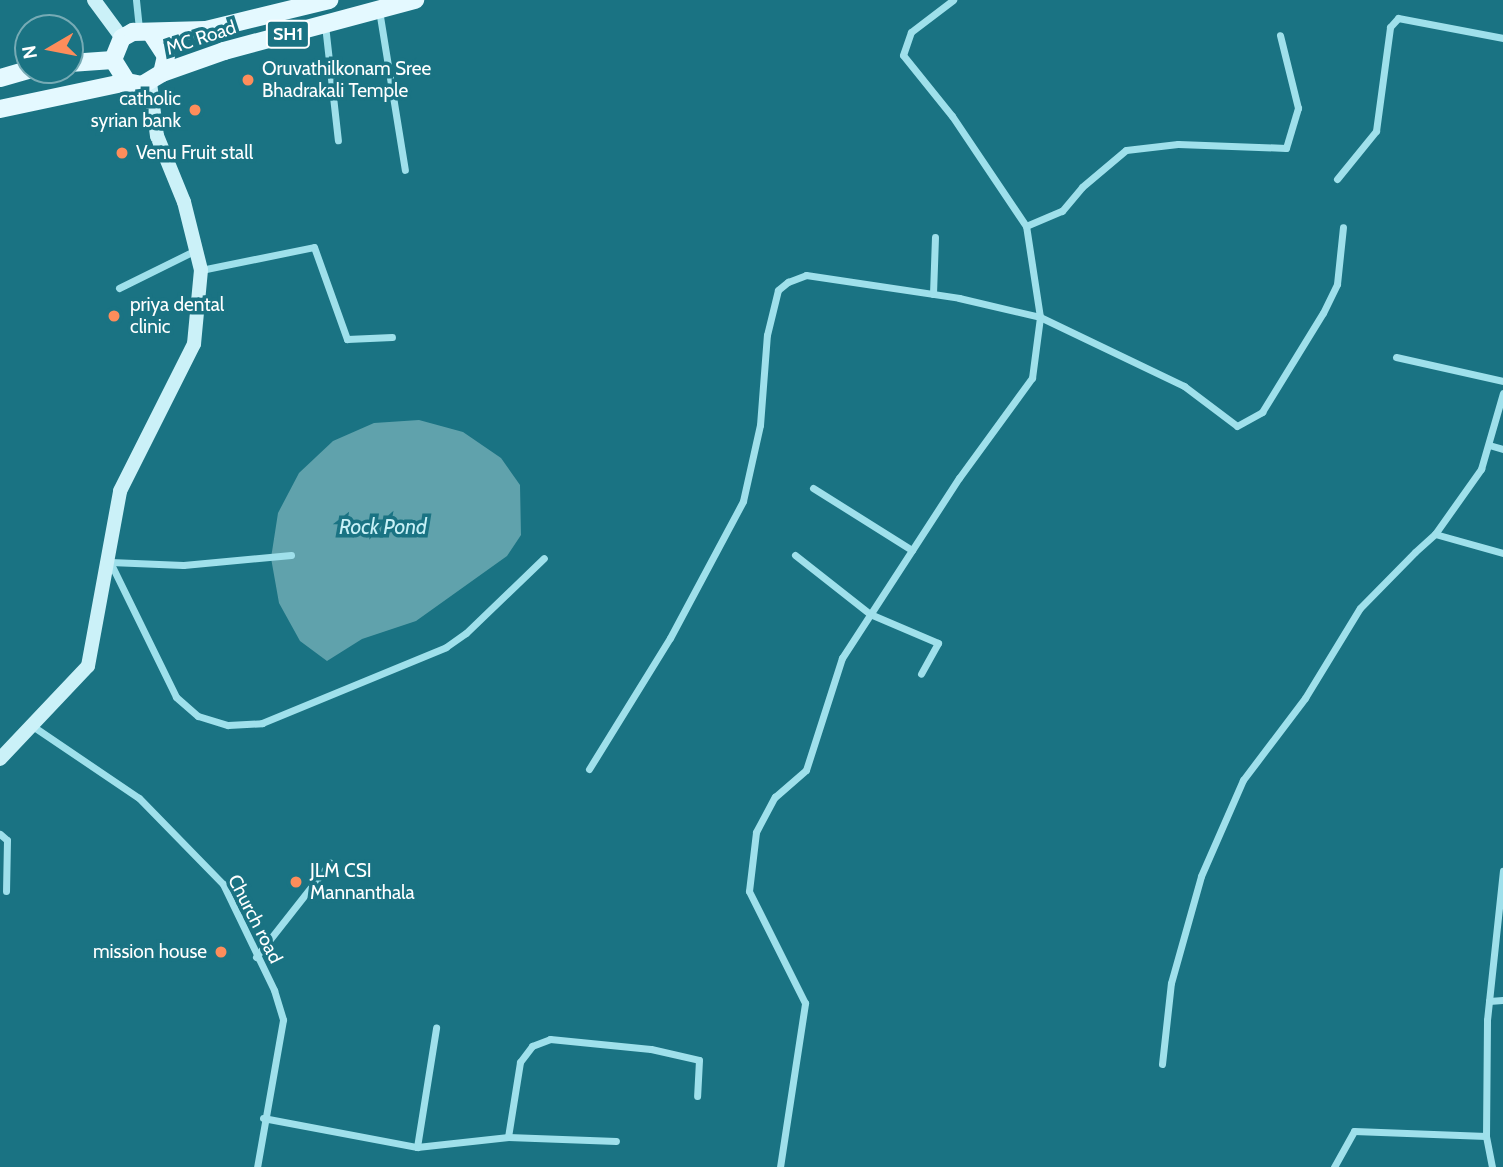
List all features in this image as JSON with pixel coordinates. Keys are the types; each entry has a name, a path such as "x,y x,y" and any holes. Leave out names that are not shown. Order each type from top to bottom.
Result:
{"main road":[{"path":"94,0 122,38 113,60"},
{"name":"MC Road","path":"145,32 206,30 329,0"},
{"name":"MC Road","path":"156,78 325,24 415,0"},
{"path":"0,759 88,666 110,562 120,491 194,344 201,270 184,202 157,136 156,78 166,56 145,32"},
{"name":"SH1","path":"122,38 145,32"},
{"path":"84,62 113,60"},
{"path":"113,60 127,82"},
{"name":"SH1","path":"0,109 156,78"}],"street":[{"path":"136,0 145,32"},
{"path":"780,1167 805,1003 748,891 756,832 775,797 806,770 842,658 912,550 1032,378 1040,317 1026,226 952,116 924,79 905,63 905,40 953,0"},
{"path":"379,9 405,170"},
{"path":"1337,179 1376,131 1390,27 1398,18 1503,38"},
{"path":"325,24 338,140"},
{"path":"1026,226 1062,211 1082,187 1126,150 1178,144 1286,148 1298,108 1280,35"},
{"path":"589,769 670,638 743,500 754,461 767,335 778,290 806,275 933,294 1040,317 1184,386 1226,421 1245,425 1254,420 1278,391 1337,284 1343,228"},
{"path":"933,294 936,237"},
{"path":"201,270 314,247 347,339 392,337"},
{"path":"119,288 196,250"},
{"path":"1396,357 1503,382"},
{"path":"1162,1064 1171,984 1200,876 1243,780 1305,698 1360,608 1435,534 1481,468 1503,393"},
{"path":"1489,445 1503,449"},
{"path":"813,488 912,550"},
{"path":"1435,534 1503,553"},
{"path":"291,555 183,565 110,562 176,697 198,716 228,725 262,723 446,647 466,633 544,558"},
{"path":"794,555 870,614 938,643 921,674"},
{"name":"Church road","path":"32,725 139,798 223,884 256,957 275,990 283,1020 257,1167"},
{"path":"0,834 7,840 6,891"},
{"path":"256,957 330,863"},
{"path":"1492,1167 1486,1136 1489,1001 1503,871"},
{"path":"1489,1001 1503,1000"},
{"path":"417,1147 436,1028"},
{"path":"508,1137 520,1062 532,1046 550,1039 651,1049 699,1060 697,1096"},
{"path":"264,1118 417,1147 508,1137 616,1142"},
{"path":"1334,1167 1354,1131 1486,1136"}],"water":[{"name":"Rock Pond","path":"419,420 463,432 501,458 520,485 521,535 507,556 416,621 362,639 327,661 300,641 279,603 271,558 278,513 299,473 333,441 374,423"}],"place":[{"name":"Oruvathilkonam Sree Bhadrakali Temple","path":"248,80"},
{"name":"catholic syrian bank","path":"195,110"},
{"name":"Venu Fruit stall","path":"122,153"},
{"name":"priya dental clinic","path":"114,316"},
{"name":"JLM CSI Mannanthala","path":"296,882"},
{"name":"mission house","path":"221,952"}]}
